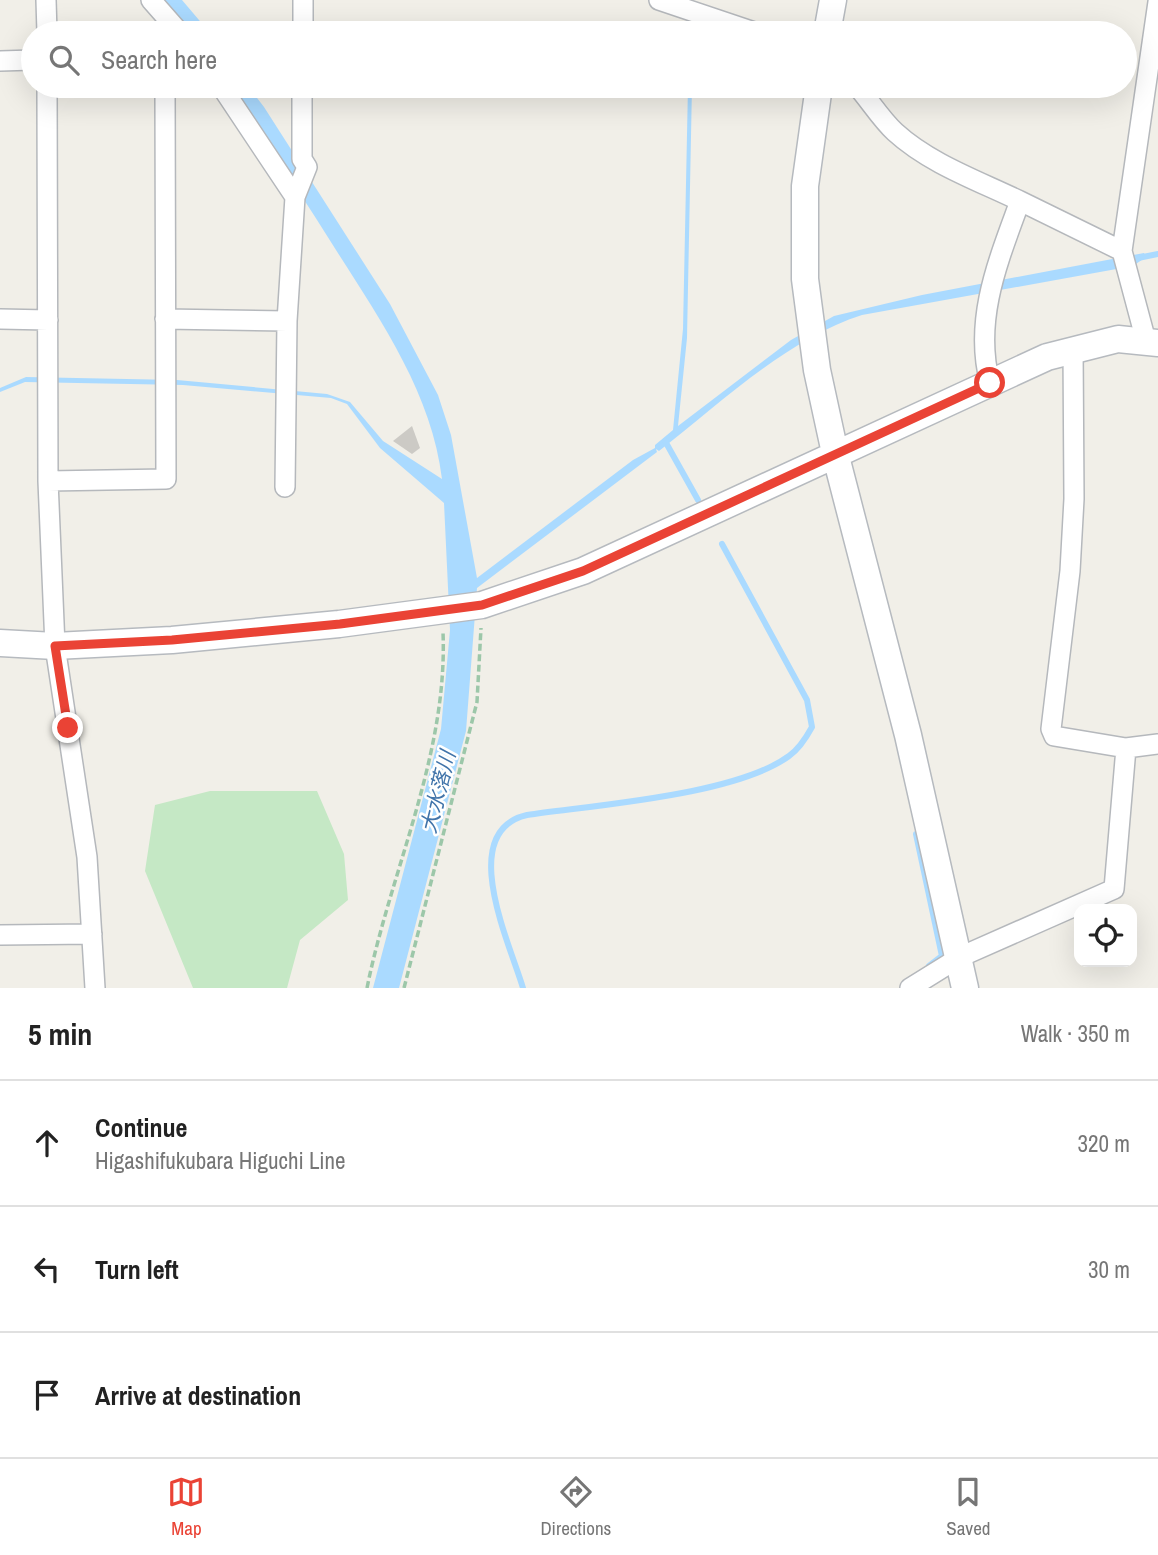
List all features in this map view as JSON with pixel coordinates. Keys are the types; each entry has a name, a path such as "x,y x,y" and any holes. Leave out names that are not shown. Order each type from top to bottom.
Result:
{"main road":[{"path":"829,21 833,0"},
{"path":"817,98 805,186 805,279 817,370 835,453 877,609 960,957 965,988"},
{"path":"0,643 55,646 172,640 479,606 583,571 835,453 1073,348 1118,339 1152,342"}],"street":[{"path":"46,0 47,21"},
{"path":"151,0 169,21"},
{"path":"303,0 303,21"},
{"path":"659,0 721,21"},
{"path":"1152,342 1122,251 1158,2"},
{"path":"0,61 21,60"},
{"path":"47,98 48,481 55,646 87,857 95,988"},
{"path":"48,481 166,479 165,98"},
{"path":"230,98 299,186"},
{"path":"285,487 287,321 299,186 307,167 302,159 302,98"},
{"path":"867,98 895,132 914,146 946,165 1122,251"},
{"path":"990,383 985,365 986,308 992,279 1020,201"},
{"path":"0,319 48,320"},
{"path":"165,319 287,321"},
{"path":"1073,348 1072,535 1051,729 1054,736 1126,748 1158,744"},
{"path":"910,988 960,957 1114,889 1126,748"},
{"path":"0,935 92,934"}],"path":[{"path":"404,988 477,702 479,606"},
{"path":"367,988 439,726 444,666 444,611"}],"green space":[{"path":"210,791 317,791 344,854 348,900 300,940 287,988 193,988 145,871 155,805"}],"water":[{"path":"160,0 182,0 200,21 178,21"},
{"name":"大水落川","path":"235,98 257,98 264,107 390,304 438,395 451,435 477,578 633,460 655,448 655,445 673,430 683,329 688,98 692,98 687,338 678,426 791,340 834,316 922,295 1144,253 1146,257 1133,266 862,315 834,326 781,356 756,374 477,588 466,731 399,988 373,988 441,729 450,630 444,503 380,448 347,404 331,398 183,385 25,382 0,392 0,388 26,377 177,380 327,394 350,402 383,441 442,479 428,417 402,359 310,208"}],"building":[{"path":"412,426 420,448 412,454 393,441"}],"waterway":[{"path":"1138,258 1158,254"},
{"path":"665,441 698,500"},
{"path":"523,988 500,918 491,865 495,843 506,825 527,815 664,796 735,780 765,769 789,756 802,743 812,727 807,700 722,544"},
{"path":"916,834 942,956 929,966"}],"route":[{"path":"68,728 55,646 172,640 340,624 482,605 583,571 990,383"}]}
